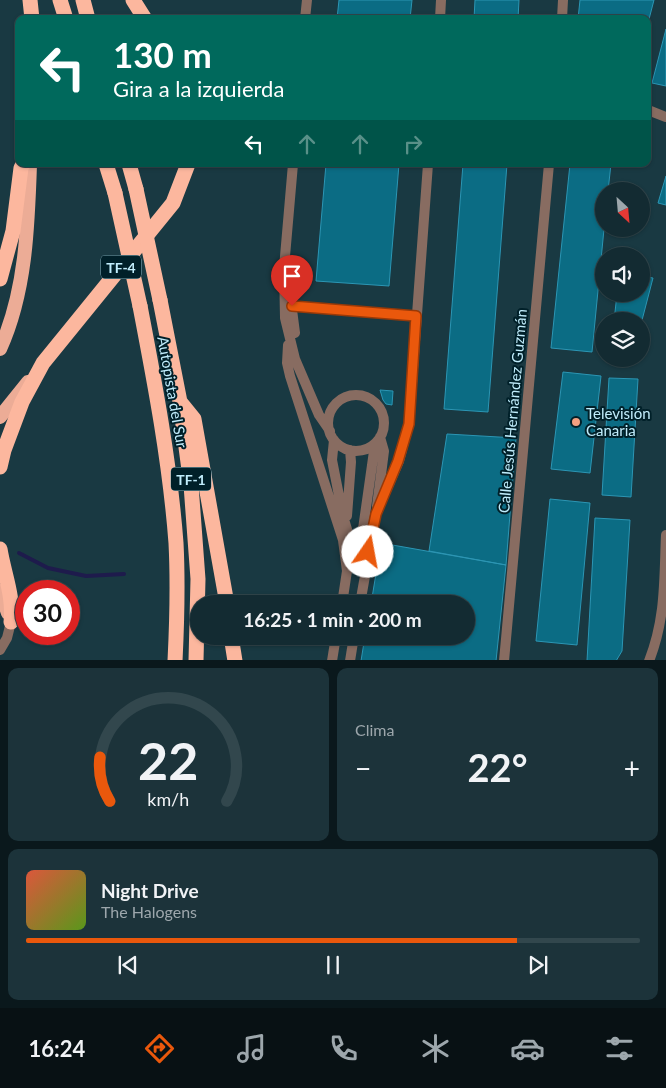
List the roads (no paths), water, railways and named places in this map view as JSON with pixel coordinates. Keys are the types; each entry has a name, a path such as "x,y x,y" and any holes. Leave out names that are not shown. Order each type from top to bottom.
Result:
{"highway":[{"path":"30,0 32,15"},
{"path":"60,0 65,15"},
{"path":"83,0 87,15"},
{"path":"133,0 142,15"},
{"path":"0,279 13,231 22,167"},
{"path":"0,349 20,286 28,213 30,167"},
{"name":"Autopista del Sur","path":"107,167 140,306 156,387 171,492 176,543 178,608 175,660"},
{"name":"Autopista del Sur","path":"130,167 160,300 180,402 191,485 198,579 196,660"},
{"name":"TF-4","path":"0,417 172,202 187,167"},
{"path":"0,467 4,450 22,402 43,363"},
{"path":"180,402 194,419 225,595"},
{"path":"0,549 13,608 11,622"},
{"path":"0,591 11,622"},
{"path":"232,645 235,660"}],"street":[{"path":"305,15 307,0"},
{"path":"440,15 441,0"},
{"path":"562,15 563,0"},
{"path":"651,111 666,117"},
{"path":"293,167 284,277 284,303 292,335 295,359 319,415 341,446 359,451 378,440"},
{"path":"376,514 398,461 409,424 428,167"},
{"name":"Calle Jesús Hernández Guzmán","path":"504,660 549,167"},
{"path":"284,277 292,306 292,335 287,362 343,540 347,571"},
{"path":"292,306 416,316"},
{"path":"343,595 352,552 332,460 332,435 329,422 331,412 336,404 344,398 353,396 362,396 377,404 384,420 384,429 378,440 363,529 368,552"},
{"path":"361,595 376,514 378,486 384,451 378,440"},
{"path":"347,526 350,450"},
{"path":"649,660 661,624 666,535"},
{"path":"0,650 11,622"},
{"path":"332,660 334,645"},
{"path":"350,660 352,645"}],"waterway":[{"path":"19,553 48,568 86,576 124,574"}],"place":[{"name":"Televisión Canaria","path":"576,422"}]}
